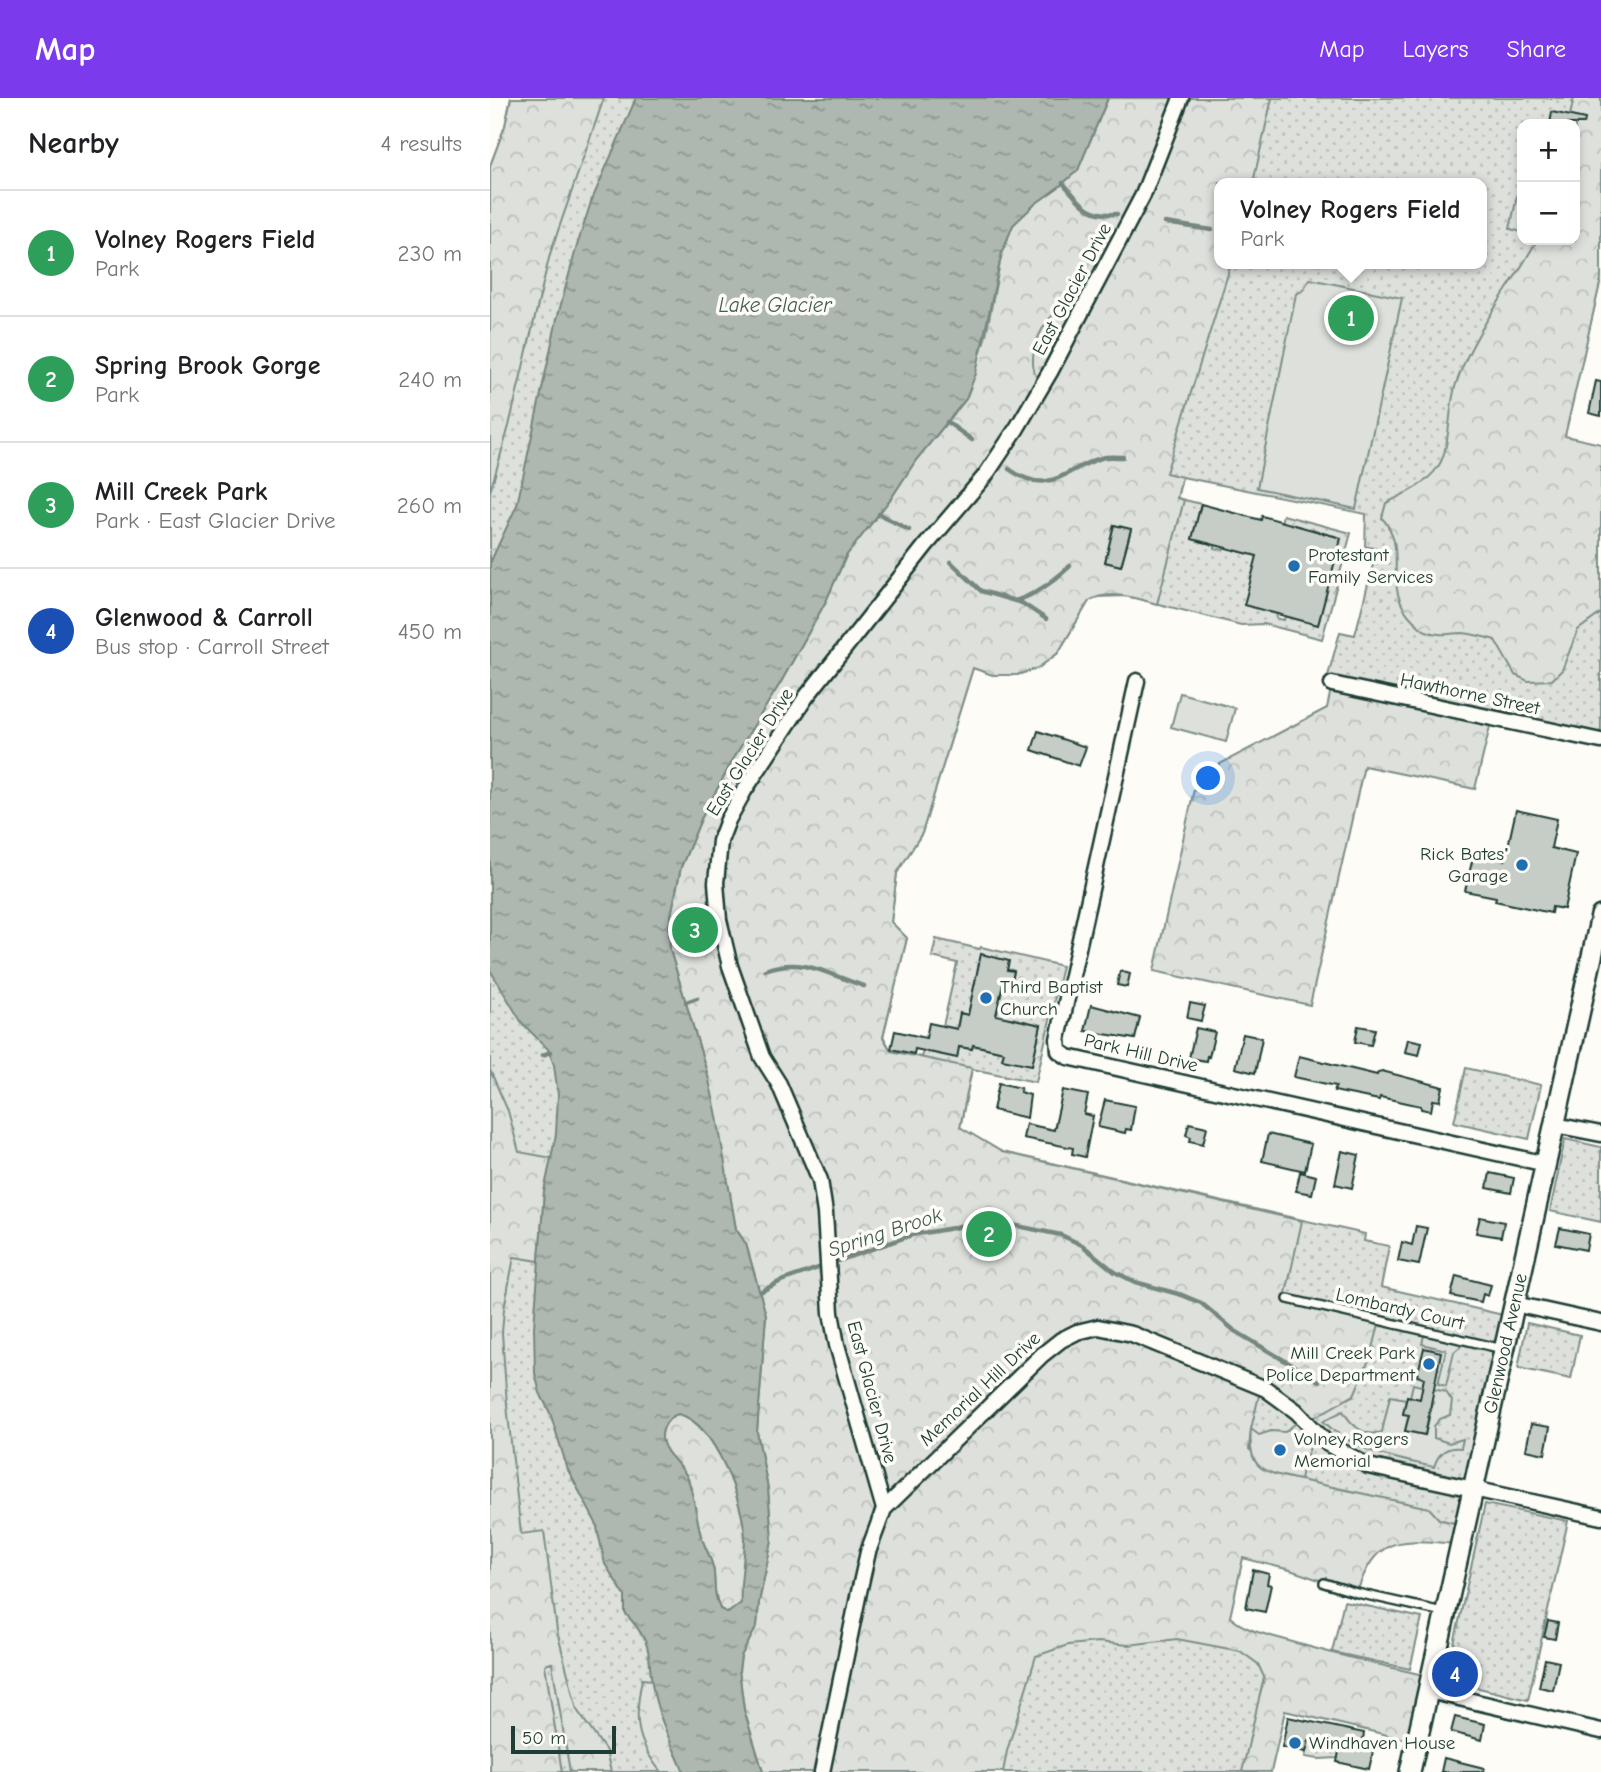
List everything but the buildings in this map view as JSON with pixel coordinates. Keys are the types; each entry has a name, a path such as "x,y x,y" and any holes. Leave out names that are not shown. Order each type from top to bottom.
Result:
{"main road":[{"name":"Glenwood Avenue","path":"1410,1772 1601,915"}],"street":[{"name":"East Glacier Drive","path":"884,1509 837,1345 831,1313 823,1194 816,1167 779,1084 762,1057 730,966 719,920 716,883 720,841 744,791 806,696 985,475 1017,428 1050,372 1143,195 1181,98"},
{"name":"Park Hill Drive","path":"1137,681 1058,1040 1059,1051 1068,1057 1546,1164"},
{"name":"Hawthorne Street","path":"1332,684 1601,741"},
{"path":"1555,1125 1601,1135"},
{"path":"1515,1304 1601,1323"},
{"name":"Memorial Hill Drive","path":"822,1772 868,1552 884,1509 1042,1355 1061,1340 1077,1332 1098,1327 1132,1334 1261,1387 1296,1411 1328,1444 1368,1466 1601,1517"},
{"path":"1429,1691 1601,1731"}],"lane":[{"name":"Lombardy Court","path":"1288,1299 1504,1349"},
{"path":"1324,1583 1357,1593 1447,1612"}],"green space":[{"path":"511,98 1601,98 1601,279 1560,455 1601,464 1601,741 1326,683 1340,632 1355,635 1377,549 1365,546 1366,514 1182,477 1177,498 1201,504 1192,539 1215,545 1215,548 1223,550 1224,547 1257,556 1277,614 1276,618 1284,620 1285,616 1318,624 1341,538 1281,522 1283,515 1351,533 1322,639 1264,624 1241,625 1127,596 1095,597 1089,601 1058,653 1038,668 1017,675 993,675 973,668 922,833 897,873 891,922 907,938 883,1036 891,1051 921,1057 923,1051 957,1057 959,1047 972,1049 973,1045 1004,1052 1002,1058 1032,1064 1041,1025 1012,1018 988,1017 997,1012 1003,984 1011,985 1014,972 1007,970 1008,961 981,955 968,1015 960,1013 957,1029 943,1026 957,963 932,957 936,939 1062,966 1036,1082 972,1069 960,1128 1002,1152 1365,1234 1364,1241 1389,1246 1381,1287 1512,1317 1463,1534 1239,1485 1206,1625 1287,1643 1260,1772 490,1772 490,166 505,126"},
{"path":"511,98 604,98 550,254 509,426 490,492 490,166 505,126"},
{"path":"1108,98 1272,98 1254,178 1214,178 1214,269 1229,269 1166,473 1182,477 1177,498 1184,500 1157,604 1123,596 1097,597 1089,601 1058,653 1038,668 1017,675 993,675 973,668 922,833 897,873 891,922 907,938 883,1037 891,1051 972,1068 960,1127 1002,1152 1302,1221 1285,1298 1380,1320 1372,1353 1354,1395 1306,1422 1261,1387 1249,1449 1282,1476 1429,1508 1439,1519 1465,1526 1461,1544 1409,1542 1384,1549 1374,1558 1357,1593 1290,1570 1243,1558 1230,1617 1236,1622 1258,1632 1307,1646 1432,1677 1417,1742 1285,1711 1271,1772 1242,1772 1264,1677 1258,1664 1240,1651 1177,1639 1128,1645 1098,1642 1068,1645 1036,1656 1003,1772 763,1772 744,1710 739,1670 741,1656 757,1626 759,1602 772,1540 768,1489 757,1432 766,1315 746,1244 736,1229 708,1076 670,950 669,925 681,867 701,819 826,601 846,556 892,497 916,460 966,399 986,335 1002,252 1013,225 1035,204 1078,170","holes":["1082,299 1037,379 1033,355 1042,329 1060,309","1114,525 1131,530 1121,566 1105,562"]},
{"path":"1574,98 1601,98 1601,279 1565,436 1601,444 1601,613 1578,630 1562,670 1552,680 1528,681 1515,675 1495,640 1467,633 1432,633 1414,621 1398,595 1394,543 1382,518 1386,503 1421,484 1438,467 1445,449 1453,393 1463,365 1482,328 1534,245 1580,245 1580,119 1569,119"},
{"path":"1517,196 1517,231 1510,229"},
{"path":"1310,279 1402,298 1356,509 1257,488 1296,294 1302,291"},
{"path":"1332,684 1492,718 1475,789 1364,766 1310,1005 1154,971 1197,776 1327,708"},
{"path":"1180,693 1235,708 1226,742 1171,727"},
{"path":"1466,1068 1541,1085 1529,1139 1454,1122"},
{"path":"490,1070 508,1111 519,1152 552,1158 544,1192 539,1261 514,1257 502,1333 521,1534 544,1531 557,1631 577,1710 606,1751 611,1772 570,1772 552,1663 545,1665 562,1772 490,1772"},
{"path":"1565,1139 1601,1147 1601,1222 1550,1211"},
{"path":"1527,1323 1580,1335 1571,1379 1518,1368"},
{"path":"1425,1331 1463,1339 1461,1346 1454,1352 1446,1386 1438,1384 1446,1350 1422,1344"},
{"path":"1413,1384 1446,1392 1452,1401 1450,1415 1440,1419 1434,1426 1434,1438 1449,1443 1463,1439 1461,1448 1451,1448 1443,1452 1434,1467 1389,1457 1361,1447 1335,1432 1323,1421 1343,1411 1350,1421 1364,1432 1382,1432 1390,1396 1406,1399 1403,1414 1409,1415 1405,1431 1425,1435 1433,1402 1410,1397"},
{"path":"678,1414 691,1420 715,1448 725,1466 739,1506 745,1538 741,1604 728,1613 720,1609 717,1600 713,1568 701,1537 688,1479 663,1445 666,1423"},
{"path":"1296,1423 1313,1441 1303,1464 1300,1480 1277,1475 1260,1467 1252,1454 1250,1443 1251,1429 1259,1435 1271,1431 1285,1432"},
{"path":"1485,1504 1568,1521 1528,1700 1446,1680"},
{"path":"1344,1601 1422,1618 1410,1669 1332,1652"},
{"path":"642,1679 652,1680 662,1720 684,1772 661,1772 641,1739 638,1705"},
{"path":"1310,1732 1342,1739 1338,1758 1305,1757"}],"water":[{"name":"Lake Glacier","path":"636,98 1108,98 1078,170 1013,225 1002,252 976,373 966,399 916,460 892,497 846,556 826,601 701,819 681,867 669,925 670,950 716,1111 736,1229 746,1244 766,1315 757,1432 768,1489 772,1540 759,1602 757,1626 741,1656 739,1670 744,1710 763,1772 684,1772 657,1704 646,1644 625,1613 625,1596 605,1564 596,1523 568,1470 550,1413 540,1393 535,1373 534,1327 544,1192 556,1134 558,1095 554,1065 548,1049 522,1023 490,970 490,563 517,505 557,319 591,202","holes":["678,1414 691,1420 704,1432 725,1466 743,1523 745,1538 741,1603 728,1613 720,1609 717,1600 713,1568 701,1537 688,1479 663,1445 662,1435 668,1420"]}],"waterway":[{"path":"1063,183 1092,211 1117,214"},
{"path":"1165,223 1212,230"},
{"path":"947,422 972,440"},
{"path":"1009,469 1035,481 1046,481 1101,458 1123,457"},
{"path":"879,514 909,530"},
{"path":"951,562 981,591 1022,603 1046,619"},
{"path":"1015,601 1044,587 1070,566"},
{"path":"765,970 779,966 804,966 864,986"},
{"path":"686,1002 697,998"},
{"path":"543,1055 550,1052"},
{"name":"Spring Brook","path":"760,1292 781,1281 912,1235 977,1221 998,1222 1061,1235 1082,1245 1115,1272 1135,1282 1201,1303 1235,1331 1319,1381"}],"place":[{"name":"Volney Rogers Field","path":"1351,318"},
{"name":"Protestant Family Services","path":"1294,566"},
{"name":"Rick Bates' Garage","path":"1522,865"},
{"name":"Mill Creek Park","path":"695,930"},
{"name":"Third Baptist Church","path":"986,998"},
{"name":"Spring Brook Gorge","path":"989,1234"},
{"name":"Mill Creek Park Police Department","path":"1429,1364"},
{"name":"Volney Rogers Memorial","path":"1280,1450"},
{"name":"Glenwood & Carroll","path":"1455,1674"},
{"name":"Windhaven House","path":"1295,1743"}]}
